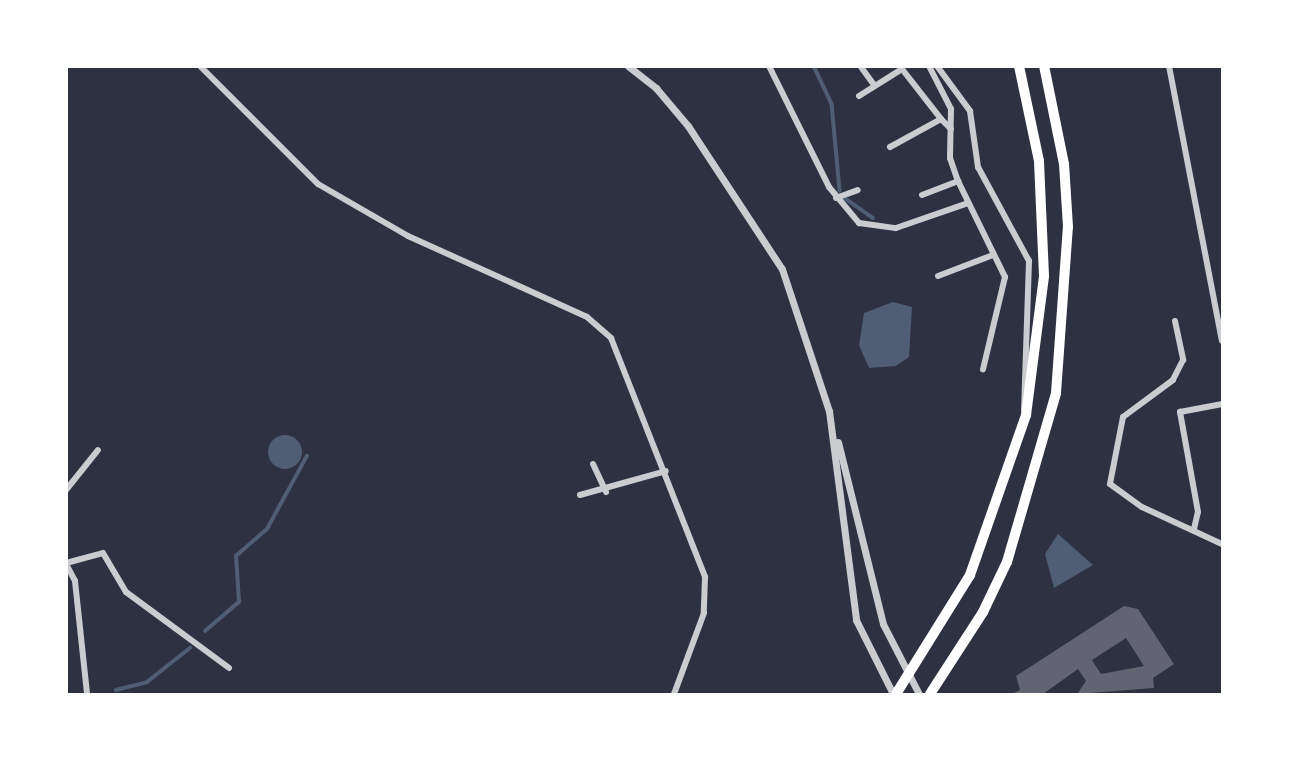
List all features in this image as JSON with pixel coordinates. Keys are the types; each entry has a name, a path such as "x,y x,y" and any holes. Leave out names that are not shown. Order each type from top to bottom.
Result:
{"highway":[{"path":"894,695 907,681 976,562 1026,415 1044,263 1039,160 1019,66"},
{"path":"930,695 984,612 1006,562 1056,393 1068,227 1064,164 1044,66"}],"street":[{"path":"200,66 318,184 408,236 600,326 625,361 707,592 674,695"},
{"path":"628,66 688,126 782,269 828,411 883,624 907,681 919,695"},
{"path":"769,66 836,198 859,223 886,229 968,203"},
{"path":"929,66 951,109 950,158 1006,289 995,302 984,369"},
{"path":"937,66 970,111 978,167 1029,261 1026,415"},
{"path":"1169,66 1223,341"},
{"path":"861,67 874,85"},
{"path":"859,96 902,69 951,129"},
{"path":"890,147 941,119"},
{"path":"922,195 958,181"},
{"path":"836,198 858,190"},
{"path":"938,276 993,255"},
{"path":"1175,321 1183,360 1173,380 1123,417 1110,476 1111,484 1142,507 1223,544"},
{"path":"1194,529 1198,512 1180,412 1223,404"},
{"path":"828,411 856,620 894,695"},
{"path":"66,490 98,450"},
{"path":"593,464 606,492"},
{"path":"580,495 606,492 666,471"},
{"path":"87,695 75,581 66,564 103,552 126,592 229,668"}],"water":[{"path":"893,302 912,307 909,357 896,366 869,368 859,345 864,313"},
{"path":"285,435 297,440 302,452 297,464 285,469 273,464 268,452 273,440"},
{"path":"1058,534 1093,565 1054,588 1045,554"}],"building":[{"path":"1124,606 1138,609 1174,664 1153,678 1154,688 1077,694 1086,681 1078,669 1043,694 1012,694 1020,690 1016,676","holes":["1126,638 1144,666 1101,674 1092,660"]}],"waterway":[{"path":"814,66 832,104 840,191"},
{"path":"846,199 873,218"},
{"path":"205,631 239,602 236,556 267,529 307,456"},
{"path":"116,690 147,682 190,648"}]}
